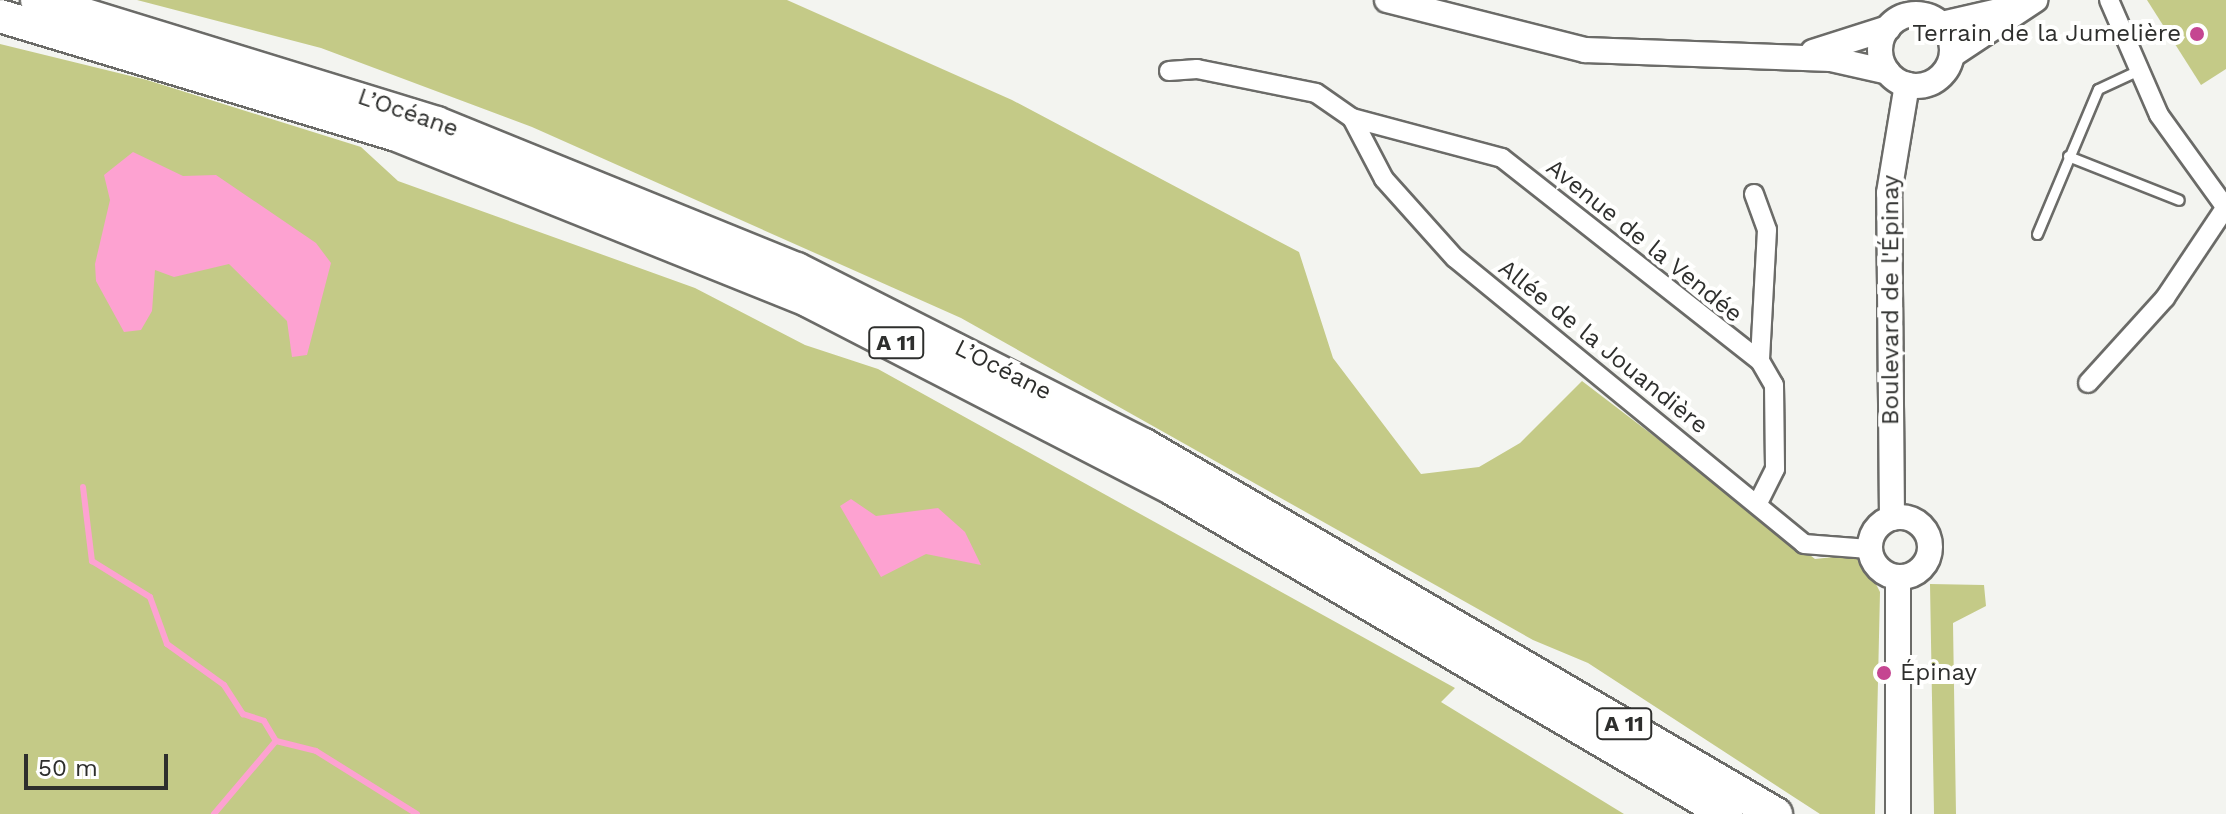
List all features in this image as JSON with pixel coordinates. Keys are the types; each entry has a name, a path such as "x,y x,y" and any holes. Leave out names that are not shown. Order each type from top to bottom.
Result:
{"highway":[{"name":"L’Océane","path":"37,0 437,123 797,269 1144,445 1776,814"},
{"name":"L’Océane","path":"0,16 397,135 809,301 1173,489 1727,814"}],"main road":[{"path":"1387,0 1585,50 1850,61 1897,78 1936,80 1952,55 2034,0"},
{"path":"1791,59 1896,15 2034,0"},
{"path":"1934,13 1952,55"},
{"path":"1896,15 1880,45 1897,78"},
{"name":"Boulevard de l'Épinay","path":"1892,518 1889,193 1897,78"},
{"path":"1892,518 1913,520 1930,544 1925,565 1898,578 1875,565 1869,549 1875,529 1892,518"},
{"path":"1898,578 1898,804"}],"street":[{"path":"2088,383 2165,298 2226,208 2134,72 2109,0"},
{"path":"1169,71 1197,69 1316,93 1352,118"},
{"name":"Avenue de la Vendée","path":"1352,118 1502,158 1760,361"},
{"name":"Allée de la Jouandière","path":"1352,118 1384,179 1455,258 1804,544 1869,549"},
{"path":"1754,194 1767,230 1760,361 1774,385 1775,469 1757,505"}],"lane":[{"path":"2037,234 2098,89 2134,72"},
{"path":"2068,156 2179,200"}],"green space":[{"path":"137,0 787,0 1012,100 1299,252 1333,358 1421,474 1479,467 1520,443 1582,381 1815,559 1861,554 1880,592 1875,814 1820,814 1588,663 1533,640 961,318 532,127 321,48"},
{"name":"Terrain de la Jumelière","path":"2147,0 2226,0 2226,69 2201,85"},
{"path":"0,44 147,80 361,147 398,181 695,288 805,345 878,369 1455,688 1441,702 1624,814 0,814"},
{"path":"1930,584 1984,585 1986,606 1953,623 1956,814 1934,814"}],"shaded area":[{"path":"133,152 183,176 216,175 316,243 331,263 307,355 292,357 287,321 229,264 174,277 155,270 152,311 141,330 124,332 96,281 95,264 110,200 104,175"},
{"path":"851,499 876,516 938,508 965,532 981,565 926,554 881,577 840,506"}],"waterway":[{"path":"83,487 92,561 150,597 167,644 224,685 243,714 264,721 276,741"},
{"path":"214,814 276,741 316,751 417,814"}],"place":[{"name":"Terrain de la Jumelière","path":"2197,34"},
{"name":"Épinay","path":"1884,673"}]}
